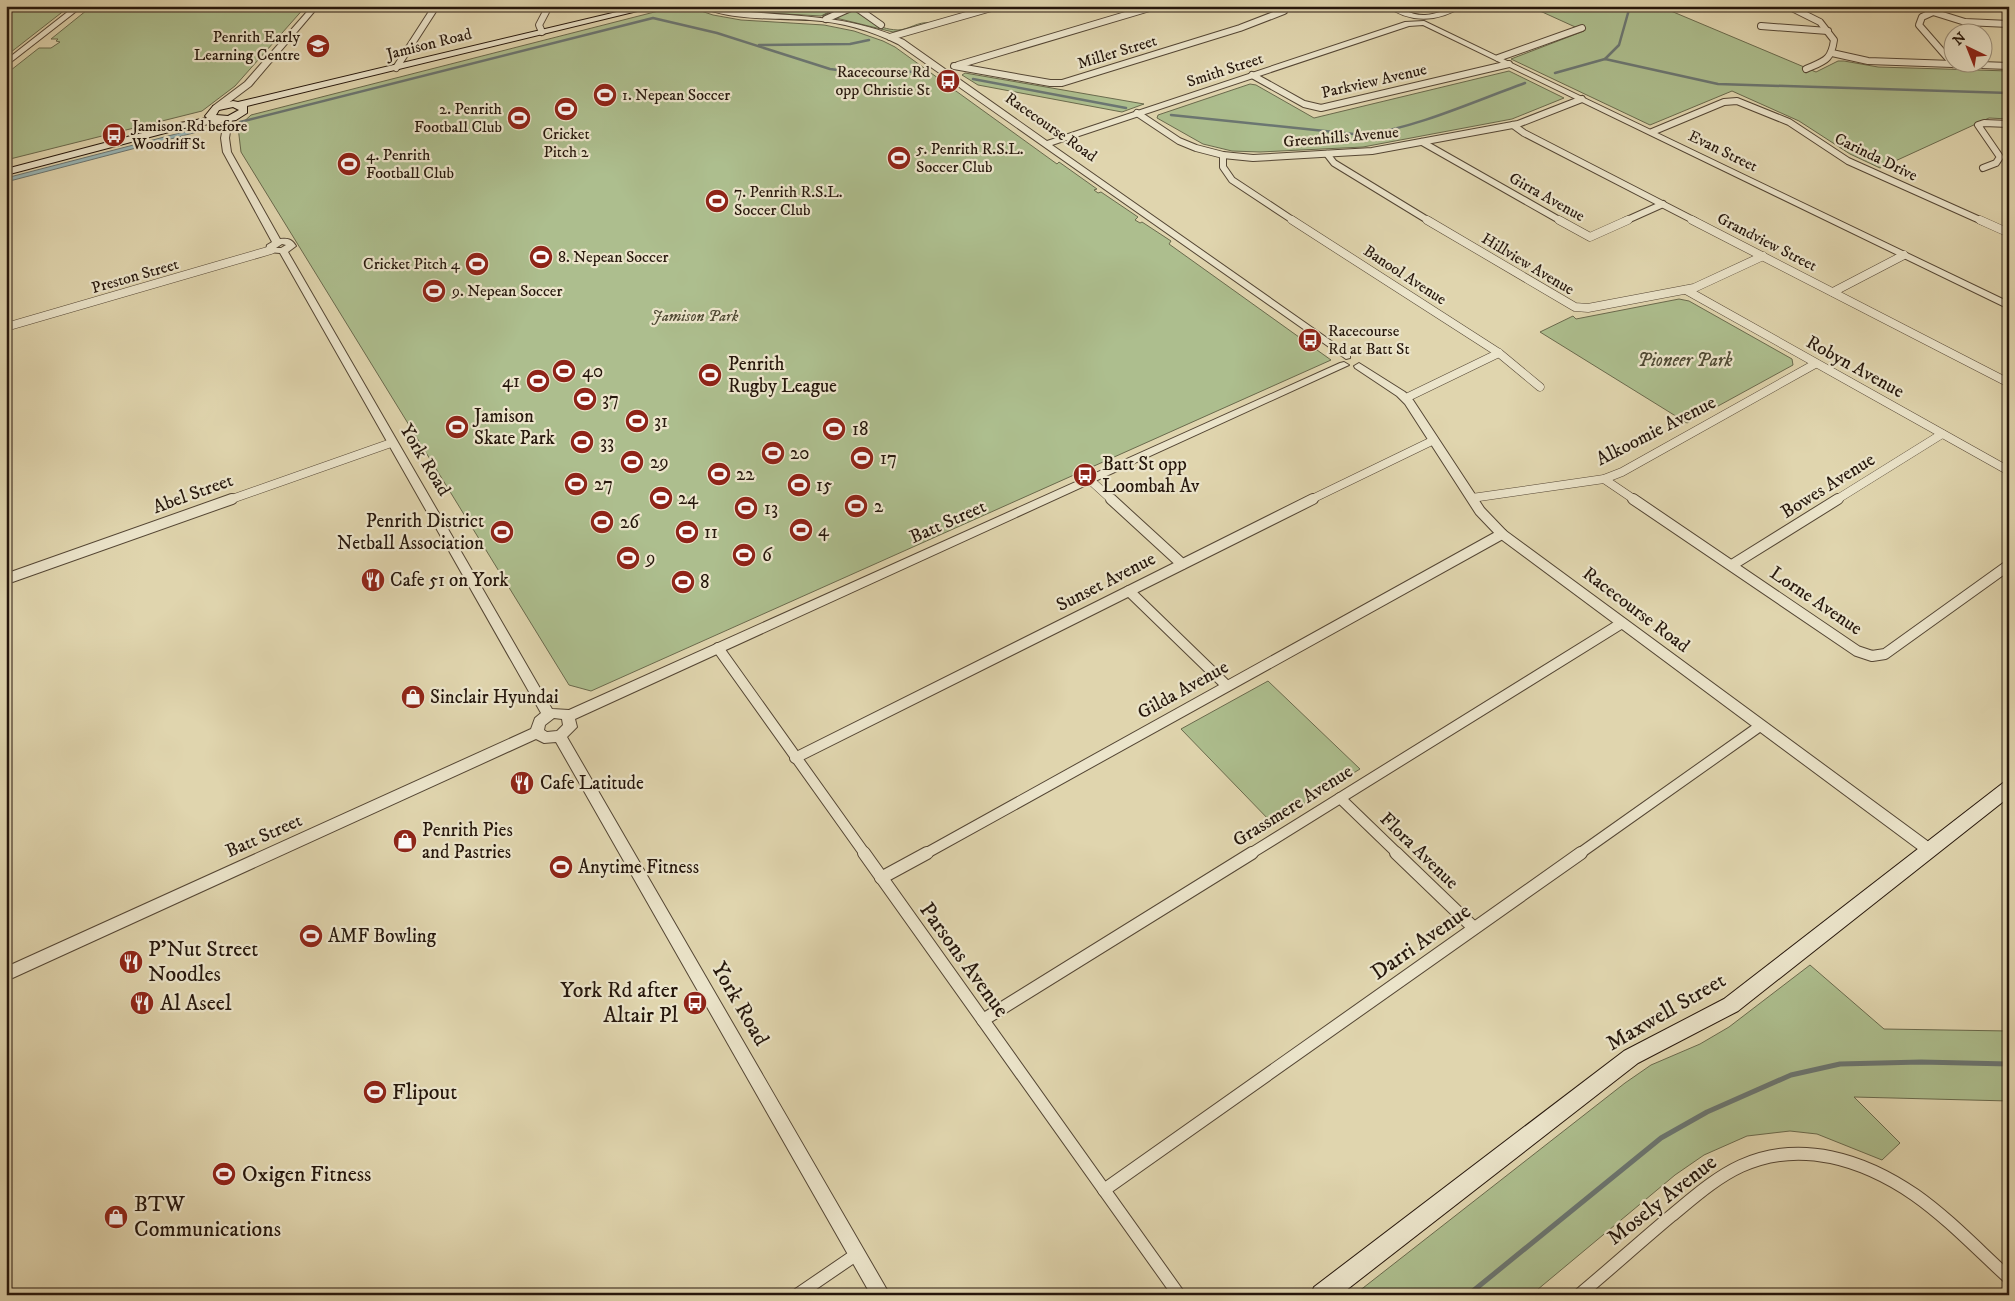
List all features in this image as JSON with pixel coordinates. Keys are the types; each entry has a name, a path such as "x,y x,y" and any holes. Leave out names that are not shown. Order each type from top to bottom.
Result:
{"main road":[{"name":"Jamison Road","path":"239,108 654,6"},
{"name":"Jamison Road","path":"239,108 270,103 594,23 626,13"},
{"path":"6,164 239,108"},
{"path":"6,172 184,125 215,113 228,119 239,108"},
{"name":"Maxwell Street","path":"1322,1295 1631,1057 1654,1043 1731,1005 1928,849 2009,788"}],"street":[{"path":"6,64 80,6"},
{"path":"215,113 248,84 316,6"},
{"path":"396,68 436,6"},
{"path":"542,32 539,25 549,6"},
{"name":"Racecourse Road","path":"704,6 735,14 826,20 858,26 890,36 942,70 1345,360 1350,367 1359,366 1406,398 1485,518 1502,534 1928,849"},
{"path":"826,20 838,12 854,6 881,25"},
{"path":"890,36 998,6"},
{"path":"942,70 1156,6"},
{"path":"1390,6 1413,19 1425,21 1460,6"},
{"path":"1788,6 1817,20 1828,30 1834,43 1832,53 1822,61 1806,69"},
{"path":"1942,52 1920,28 1920,19 1946,6"},
{"name":"Miller Street","path":"954,66 1050,83 1062,83 1240,28 1284,11"},
{"path":"1933,12 1965,22 2009,24"},
{"name":"Smith Street","path":"1046,144 1413,19"},
{"name":"Evan Street","path":"1425,21 1509,64 2009,306"},
{"path":"1761,26 1828,30"},
{"path":"1498,58 1582,28"},
{"path":"1832,53 1868,61 1942,64"},
{"name":"Parkview Avenue","path":"1252,75 1304,104 1324,108 1509,64"},
{"path":"1992,65 2009,66"},
{"path":"239,108 248,84"},
{"name":"Greenhills Avenue","path":"1137,113 1184,143 1223,155 1253,158 1366,152 1422,142 1512,125 1582,99"},
{"name":"Carinda Drive","path":"1652,132 1724,102 1734,100 1747,103 1781,118 1802,130 1840,157 2009,234"},
{"name":"York Road","path":"228,119 225,138 227,152 391,443 548,715"},
{"path":"1983,168 1996,163 2000,157 1996,148 1978,128 1979,124 2009,124"},
{"name":"Grandview Street","path":"1512,125 1524,133 2009,383"},
{"name":"Girra Avenue","path":"1422,142 1590,237 1663,204"},
{"name":"Hillview Avenue","path":"1327,154 1334,163 1368,185 1575,307 1588,308 1696,288 1763,256"},
{"name":"Banool Avenue","path":"1223,155 1222,167 1235,182 1499,353 1540,387"},
{"path":"271,250 280,247"},
{"name":"Preston Street","path":"6,327 271,250"},
{"path":"1833,292 1904,255"},
{"name":"Robyn Avenue","path":"1686,290 2009,471"},
{"path":"1406,398 1499,353"},
{"name":"Batt Street","path":"568,716 1089,479 1345,360"},
{"name":"Alkoomie Avenue","path":"1472,498 1604,479 1622,472 1815,364"},
{"name":"Bowes Avenue","path":"1732,565 1942,434"},
{"name":"Sunset Avenue","path":"795,758 1434,440"},
{"name":"Abel Street","path":"6,579 391,443"},
{"path":"1089,479 1182,564"},
{"name":"Lorne Avenue","path":"1604,479 1857,651 1872,656 1884,654 2009,565"},
{"name":"Gilda Avenue","path":"881,878 1502,534"},
{"path":"1129,591 1227,686"},
{"name":"Grassmere Avenue","path":"983,1020 1622,623"},
{"name":"Parsons Avenue","path":"718,648 1179,1295"},
{"path":"560,713 568,716 570,727 560,736 544,738 537,729 540,721 548,715 560,713"},
{"name":"Darri Avenue","path":"1104,1190 1760,726"},
{"name":"Batt Street","path":"6,974 538,732"},
{"name":"York Road","path":"560,736 881,1295"},
{"name":"Flora Avenue","path":"1340,798 1474,928"},
{"name":"Mosely Avenue","path":"1579,1295 1719,1178 1746,1163 1776,1154 1792,1152 1825,1156 1850,1162 1892,1180 1926,1204 2009,1278"},
{"path":"797,1295 857,1254"}],"green space":[{"path":"6,6 70,6 6,56"},
{"path":"92,6 113,8 122,6 306,6 235,86 202,111 6,160 6,74 39,48 51,48 60,42 56,41 58,39 51,39"},
{"name":"Jamison Park","path":"678,6 686,6 713,15 741,20 824,25 854,31 895,47 1057,164 1059,162 1097,189 1094,190 1098,193 1101,192 1138,217 1135,220 1140,223 1142,222 1171,241 1169,244 1331,360 591,691 569,685 241,152 238,127 251,115"},
{"path":"717,6 845,6 821,16 751,12"},
{"path":"1553,6 1659,6 1816,72 1838,61 1878,67 1942,69 1942,72 2009,71 2009,119 1989,118 1880,168 1850,154 1799,121 1732,91 1650,125 1511,59 1584,31 1540,11"},
{"path":"852,10 883,28 901,30 893,32 836,18"},
{"path":"921,23 929,23 904,29"},
{"path":"1509,71 1564,98 1512,119 1363,147 1260,152 1232,151 1203,144 1157,118 1158,115 1250,84 1256,85 1314,118"},
{"path":"965,73 1144,104 1122,112 978,85 962,75"},
{"name":"Pioneer Park","path":"1679,299 1689,301 1792,359 1793,365 1687,423 1540,332 1573,316 1576,319"},
{"path":"1268,681 1360,769 1272,823 1181,729"},
{"path":"1810,965 1884,1029 2009,1031 2009,1101 1854,1097 1900,1143 1882,1160 1817,1134 1790,1131 1747,1136 1704,1155 1675,1175 1531,1295 1354,1295 1625,1083 1651,1065 1700,1044 1729,1027"}],"water":[{"path":"199,128 201,131 6,182 6,178"}],"waterway":[{"path":"1605,59 1619,45 1630,6"},
{"path":"240,122 653,18 717,33 830,69 845,71 924,72"},
{"path":"759,45 850,44 869,40"},
{"path":"1555,73 1605,59"},
{"path":"1605,59 1718,84 2009,93"},
{"path":"973,79 1126,108"},
{"path":"1171,115 1363,135 1424,120 1525,83"},
{"path":"1468,1295 1661,1138 1707,1112 1791,1075 1840,1064 1921,1062 2009,1064"}],"place":[{"name":"Penrith Early Learning Centre","path":"318,46"},
{"name":"Racecourse Rd opp Christie St","path":"948,81"},
{"name":"1. Nepean Soccer","path":"605,95"},
{"name":"Cricket Pitch 2","path":"566,109"},
{"name":"2. Penrith Football Club","path":"519,118"},
{"name":"Jamison Rd before Woodriff St","path":"114,135"},
{"name":"5. Penrith R.S.L. Soccer Club","path":"899,158"},
{"name":"4. Penrith Football Club","path":"349,164"},
{"name":"7. Penrith R.S.L. Soccer Club","path":"717,201"},
{"name":"8. Nepean Soccer","path":"541,257"},
{"name":"Cricket Pitch 4","path":"477,264"},
{"name":"9. Nepean Soccer","path":"434,291"},
{"name":"Racecourse Rd at Batt St","path":"1310,340"},
{"name":"40","path":"564,371"},
{"name":"Penrith Rugby League","path":"710,375"},
{"name":"41","path":"538,381"},
{"name":"37","path":"585,399"},
{"name":"31","path":"637,421"},
{"name":"Jamison Skate Park","path":"457,427"},
{"name":"18","path":"834,429"},
{"name":"33","path":"582,442"},
{"name":"20","path":"773,453"},
{"name":"17","path":"862,458"},
{"name":"29","path":"632,462"},
{"name":"22","path":"719,474"},
{"name":"Batt St opp Loombah Av","path":"1085,475"},
{"name":"27","path":"576,484"},
{"name":"15","path":"799,485"},
{"name":"24","path":"661,498"},
{"name":"2","path":"856,506"},
{"name":"13","path":"746,508"},
{"name":"26","path":"602,522"},
{"name":"4","path":"801,530"},
{"name":"Penrith District Netball Association","path":"502,532"},
{"name":"11","path":"687,532"},
{"name":"6","path":"744,555"},
{"name":"9","path":"628,558"},
{"name":"Cafe 51 on York","path":"373,580"},
{"name":"8","path":"683,582"},
{"name":"Sinclair Hyundai","path":"413,697"},
{"name":"Cafe Latitude","path":"522,783"},
{"name":"Penrith Pies and Pastries","path":"405,841"},
{"name":"Anytime Fitness","path":"561,867"},
{"name":"AMF Bowling","path":"311,936"},
{"name":"P'Nut Street Noodles","path":"131,962"},
{"name":"Al Aseel","path":"142,1003"},
{"name":"York Rd after Altair Pl","path":"695,1003"},
{"name":"Flipout","path":"375,1092"},
{"name":"Oxigen Fitness","path":"224,1174"},
{"name":"BTW Communications","path":"116,1217"}]}
